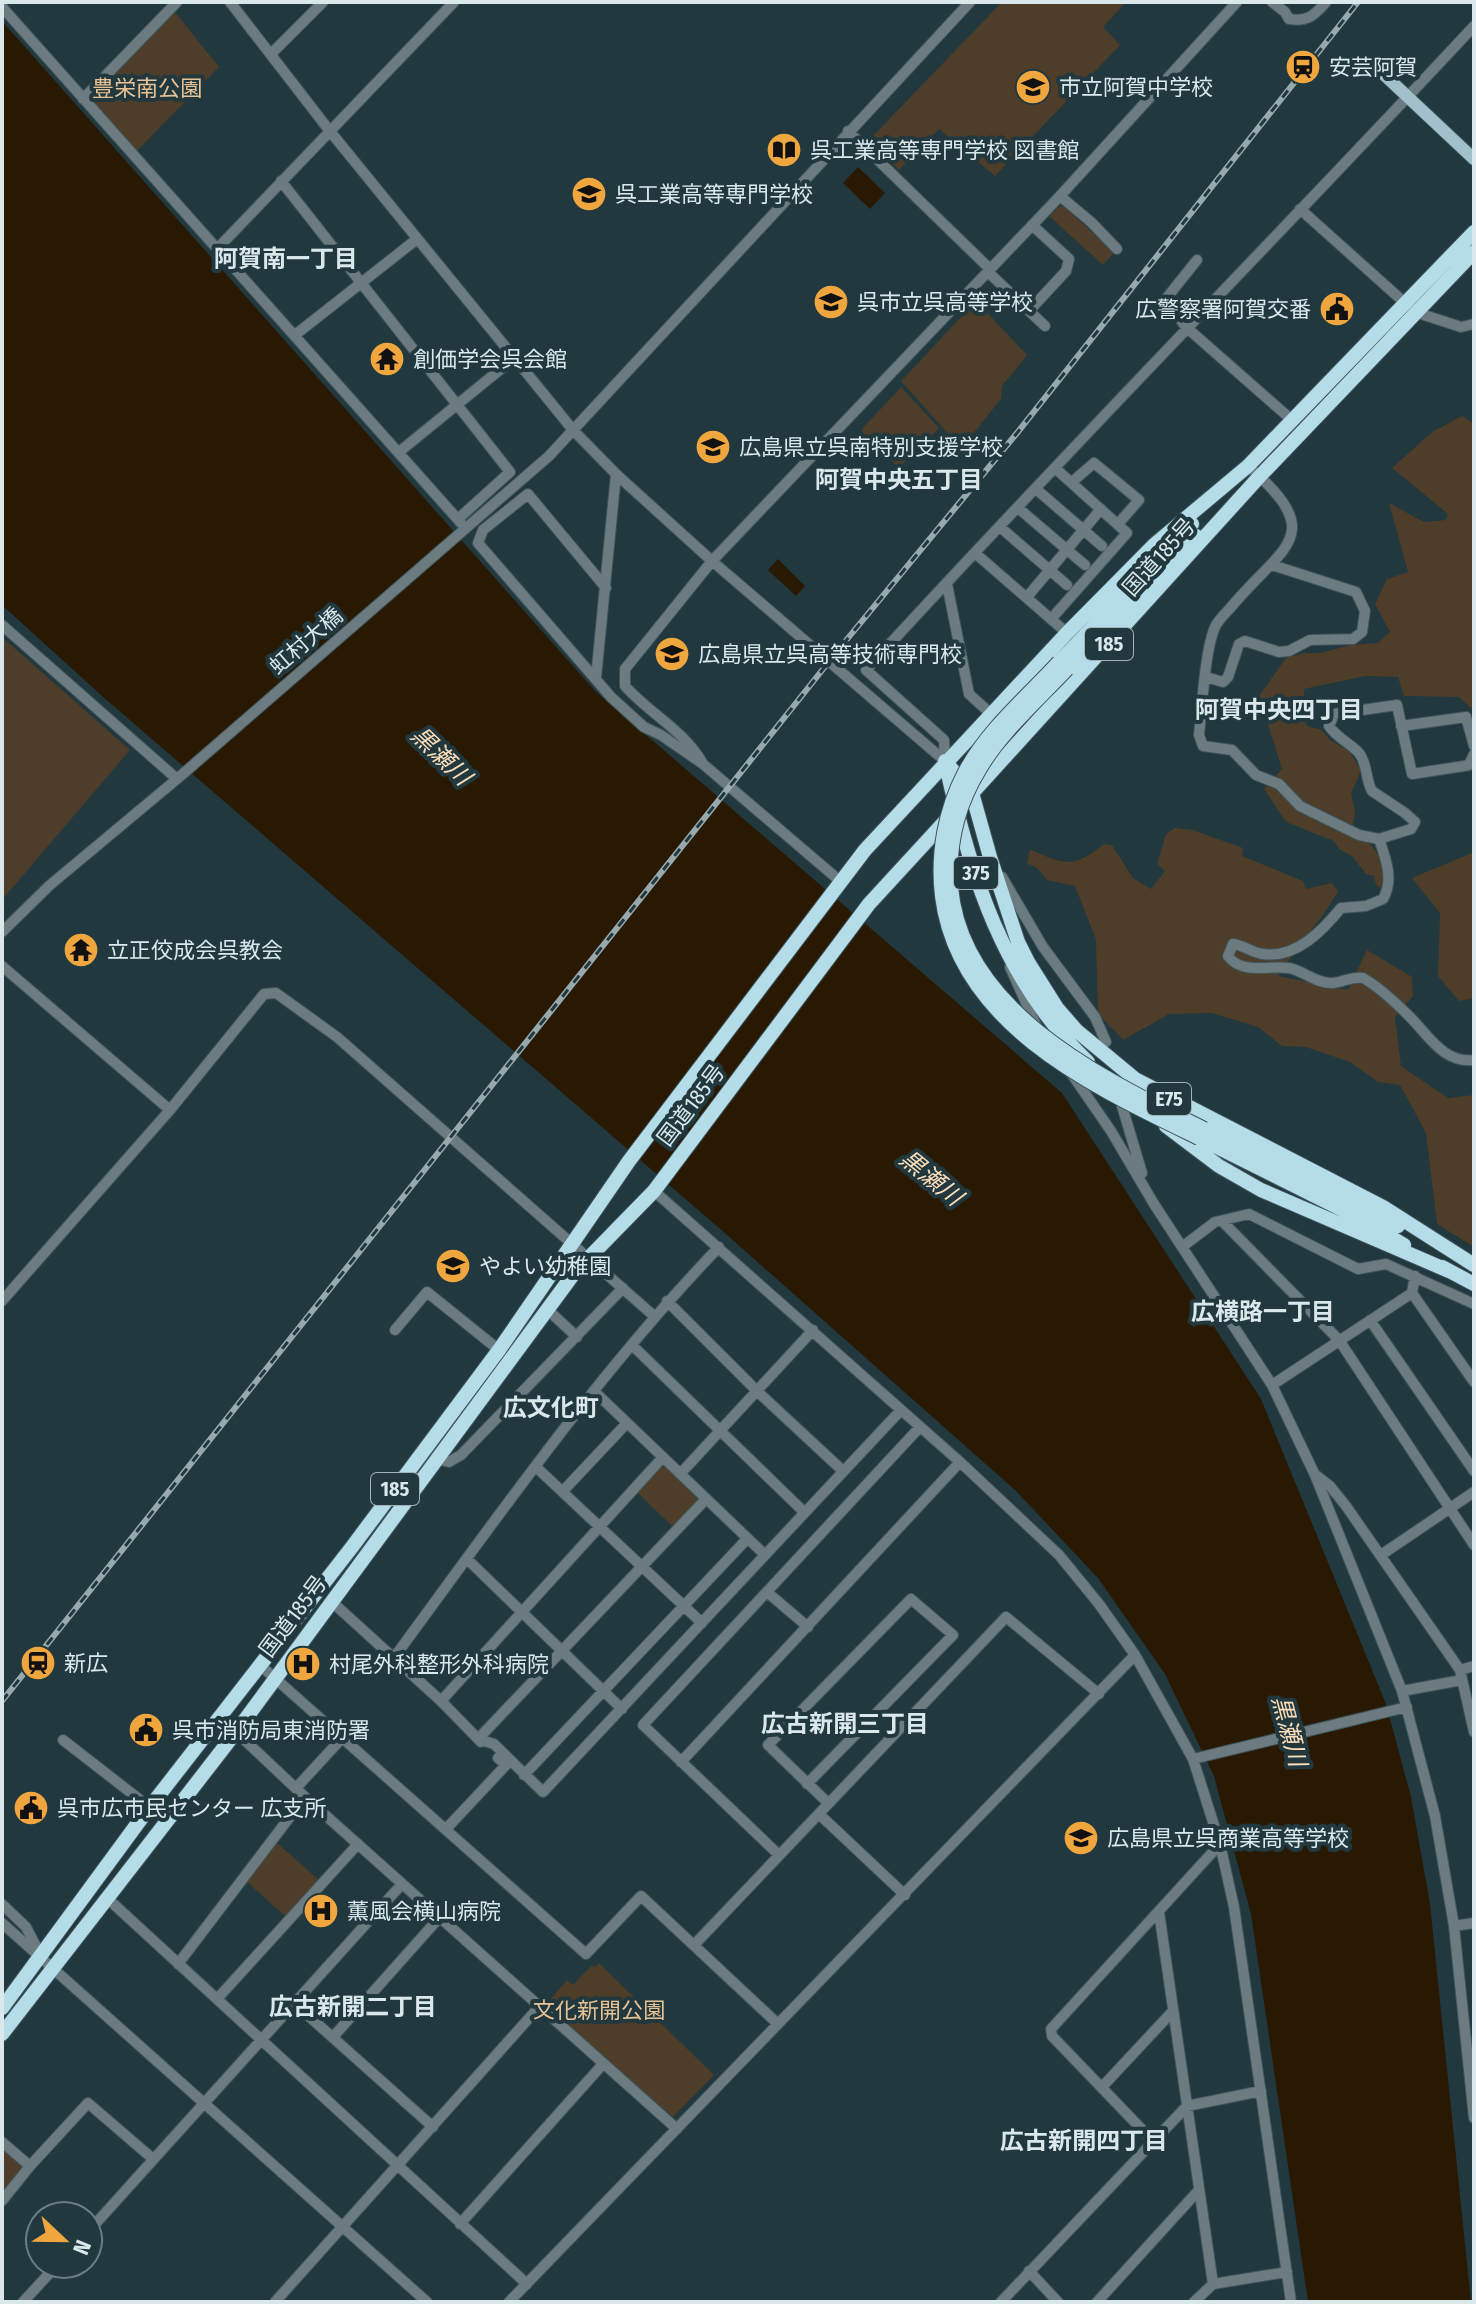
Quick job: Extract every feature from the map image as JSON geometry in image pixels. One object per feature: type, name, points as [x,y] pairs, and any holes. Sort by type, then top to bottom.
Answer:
[{"type":"highway","name":"国道185号","points":[[2,2034],[236,1732],[548,1310],[588,1258],[640,1208],[656,1188],[869,904],[1260,476],[1474,232]]},
{"type":"highway","name":"国道185号","points":[[2,2008],[149,1808],[352,1547],[499,1350],[629,1161],[837,886],[945,761],[1155,544],[1248,466],[1410,308],[1474,252]]},
{"type":"highway","points":[[1063,666],[1248,466]]},
{"type":"highway","points":[[1260,476],[998,727],[973,759],[957,789],[944,832],[940,876],[945,918],[952,941],[973,982],[1005,1019],[1090,1080],[1474,1265]]},
{"type":"highway","points":[[945,761],[972,793],[981,823]]},
{"type":"highway","name":"375","points":[[945,761],[956,810],[999,935]]},
{"type":"highway","name":"E75","points":[[981,823],[1004,899],[1028,962],[1057,1008],[1095,1048],[1135,1079],[1383,1207],[1474,1265]]},
{"type":"highway","name":"E75","points":[[999,935],[1030,995],[1075,1049],[1131,1099],[1201,1152],[1237,1178],[1261,1190],[1474,1284]]},
{"type":"highway","points":[[1201,1134],[1357,1217],[1449,1271]]},
{"type":"main road","points":[[1377,68],[1474,159]]},
{"type":"street","points":[[83,99],[177,2]]},
{"type":"street","points":[[230,2],[329,130],[573,430],[616,474],[712,561],[945,761]]},
{"type":"street","points":[[271,54],[323,2]]},
{"type":"street","points":[[217,249],[454,2]]},
{"type":"street","points":[[466,531],[549,456],[970,2]]},
{"type":"street","points":[[703,764],[692,744],[625,686],[625,669],[712,561],[1060,196],[1237,2]]},
{"type":"street","points":[[1272,2],[1289,19],[1301,21],[1309,19],[1326,2]]},
{"type":"street","points":[[2,7],[399,452],[611,697],[644,727],[703,764],[837,886]]},
{"type":"street","points":[[945,761],[944,740],[866,670],[1186,327],[1474,26]]},
{"type":"street","points":[[848,131],[1045,326]]},
{"type":"street","points":[[281,181],[510,472],[466,531]]},
{"type":"street","points":[[1060,196],[1117,249]]},
{"type":"street","points":[[1300,209],[1410,308],[1461,327],[1474,324]]},
{"type":"street","points":[[1029,311],[1066,271],[1069,259],[1032,225]]},
{"type":"street","points":[[295,335],[417,239]]},
{"type":"street","points":[[1197,260],[1165,300],[1186,327],[1293,421]]},
{"type":"street","points":[[399,452],[513,359]]},
{"type":"street","points":[[1072,482],[1094,463],[1139,500],[1118,524]]},
{"type":"street","points":[[1248,466],[1285,503],[1294,534],[1290,545],[1249,586],[1216,626],[1208,650],[1199,735],[1203,746],[1232,750],[1256,775],[1279,784],[1300,806],[1359,835],[1379,839],[1411,829],[1415,822],[1372,791],[1366,765],[1359,753],[1329,726],[1334,714],[1397,705],[1412,774],[1469,765],[1474,754]]},
{"type":"street","points":[[1052,618],[1127,533],[1055,468]]},
{"type":"street","points":[[596,678],[616,474]]},
{"type":"street","points":[[1036,489],[1102,546]]},
{"type":"street","points":[[466,531],[483,530],[528,494],[606,588]]},
{"type":"street","points":[[1018,508],[1085,565]]},
{"type":"street","points":[[1027,597],[1101,509]]},
{"type":"street","points":[[1000,527],[1067,585]]},
{"type":"street","name":"虹村大橋","points":[[2,932],[50,885],[466,531]]},
{"type":"street","points":[[975,553],[1067,633]]},
{"type":"street","points":[[1206,677],[1223,682],[1228,677],[1239,644],[1245,641],[1279,652],[1289,651],[1310,640],[1353,639],[1362,632],[1365,611],[1356,592],[1272,565]]},
{"type":"street","points":[[947,584],[969,694],[990,713]]},
{"type":"street","points":[[2,625],[177,779]]},
{"type":"street","points":[[1401,726],[1466,717],[1474,746]]},
{"type":"street","points":[[981,823],[998,868],[1024,918],[1095,1017],[1106,1042]]},
{"type":"street","points":[[1379,839],[1388,874],[1388,888],[1383,899],[1366,906],[1341,908],[1324,929],[1288,951],[1261,954],[1233,944],[1228,956],[1243,966],[1287,968],[1331,983],[1355,976],[1363,978],[1408,1015],[1438,1047],[1452,1057],[1474,1060]]},
{"type":"street","points":[[999,935],[1037,1028],[1105,1122],[1154,1204],[1272,1385],[1315,1475],[1402,1691],[1402,1708],[1435,1816],[1454,1926],[1474,2118]]},
{"type":"street","points":[[2,966],[170,1110]]},
{"type":"street","points":[[2,1301],[170,1110],[264,994],[276,993],[337,1037],[654,1316]]},
{"type":"street","points":[[1122,1106],[1136,1157],[1154,1204]]},
{"type":"street","points":[[656,1188],[1059,1555],[1135,1655],[1197,1758],[1234,1907],[1291,2302]]},
{"type":"street","points":[[1182,1247],[1205,1228],[1249,1214],[1358,1269],[1386,1264],[1474,1304]]},
{"type":"street","points":[[1222,1221],[1339,1340],[1474,1545]]},
{"type":"street","points":[[393,1659],[536,1467],[654,1316],[719,1247]]},
{"type":"street","points":[[1415,1276],[1412,1293],[1474,1382]]},
{"type":"street","points":[[437,1459],[449,1462],[461,1455],[623,1288]]},
{"type":"street","points":[[395,1330],[427,1292],[499,1350]]},
{"type":"street","points":[[1272,1385],[1412,1293]]},
{"type":"street","points":[[667,1301],[843,1471]]},
{"type":"street","points":[[548,1310],[577,1337]]},
{"type":"street","points":[[1370,1320],[1474,1471]]},
{"type":"street","points":[[681,1473],[813,1330]]},
{"type":"street","points":[[632,1345],[804,1512]]},
{"type":"street","points":[[595,1392],[765,1555]]},
{"type":"street","points":[[478,1739],[494,1744],[543,1792],[901,1410]]},
{"type":"street","points":[[563,1491],[627,1423]]},
{"type":"street","points":[[779,1855],[643,1725],[920,1427]]},
{"type":"street","points":[[441,1701],[663,1457]]},
{"type":"street","points":[[681,1762],[960,1462]]},
{"type":"street","points":[[536,1467],[702,1623]]},
{"type":"street","points":[[1315,1475],[1330,1486],[1381,1555],[1461,1675],[1474,1732]]},
{"type":"street","points":[[1381,1555],[1474,1492]]},
{"type":"street","points":[[478,1739],[706,1499]]},
{"type":"street","points":[[524,1775],[747,1539]]},
{"type":"street","points":[[467,1559],[622,1709]]},
{"type":"street","points":[[767,1592],[808,1627]]},
{"type":"street","points":[[807,1784],[953,1635],[911,1599],[768,1745],[807,1784],[828,1803]]},
{"type":"street","points":[[331,1601],[506,1765],[446,1829]]},
{"type":"street","points":[[694,1945],[1006,1617],[1099,1694]]},
{"type":"street","points":[[509,2302],[1135,1655]]},
{"type":"street","points":[[260,1665],[586,1954],[641,1896],[778,2024]]},
{"type":"street","points":[[1402,1691],[1461,1675],[1474,1666]]},
{"type":"street","points":[[1197,1758],[1402,1708]]},
{"type":"street","points":[[236,1732],[439,1918],[677,2129]]},
{"type":"street","points":[[296,1788],[343,1737]]},
{"type":"street","points":[[63,1740],[166,1820]]},
{"type":"street","points":[[178,1964],[305,1797]]},
{"type":"street","points":[[819,1814],[905,1895]]},
{"type":"street","points":[[217,1999],[358,1844]]},
{"type":"street","points":[[1153,2141],[1052,2036],[1051,2029],[1220,1844]]},
{"type":"street","points":[[104,2214],[402,1884]]},
{"type":"street","points":[[107,1898],[527,2284]]},
{"type":"street","points":[[2,1904],[26,1927],[41,1955]]},
{"type":"street","points":[[1159,1912],[1213,2284]]},
{"type":"street","points":[[333,2037],[439,1918]]},
{"type":"street","points":[[2,1923],[427,2302]]},
{"type":"street","points":[[1454,1926],[1474,1923]]},
{"type":"street","points":[[294,2003],[433,2127]]},
{"type":"street","points":[[275,2302],[539,2007]]},
{"type":"street","points":[[1102,2087],[1172,2012]]},
{"type":"street","points":[[460,2224],[603,2064]]},
{"type":"street","points":[[1001,2302],[1187,2106],[1261,2091]]},
{"type":"street","points":[[2,2201],[88,2103],[153,2159]]},
{"type":"street","points":[[2,2142],[30,2166]]},
{"type":"street","points":[[1097,2302],[1198,2191]]},
{"type":"street","points":[[1029,2271],[1058,2302]]},
{"type":"street","points":[[1194,2302],[1213,2284],[1287,2272]]},
{"type":"street","points":[[23,2302],[43,2280]]},
{"type":"green space","points":[[1002,2],[1126,2],[1103,27],[1120,45],[995,176],[939,129],[899,170],[868,141]]},
{"type":"green space","name":"豊栄南公園","points":[[174,11],[219,67],[135,153],[92,104],[93,91]]},
{"type":"green space","points":[[1064,206],[1114,253],[1103,265],[1049,216]]},
{"type":"green space","points":[[976,301],[1027,355],[1002,386],[1001,399],[968,440],[951,437],[901,381]]},
{"type":"green space","points":[[901,387],[939,428],[902,465],[897,466],[863,435],[862,429]]},
{"type":"green space","points":[[1462,416],[1474,423],[1474,718],[1472,709],[1459,697],[1404,696],[1398,677],[1365,676],[1304,689],[1303,717],[1307,726],[1322,730],[1330,740],[1349,751],[1361,770],[1351,794],[1355,811],[1353,826],[1372,846],[1381,862],[1384,870],[1382,889],[1376,885],[1374,876],[1366,874],[1352,856],[1339,849],[1334,841],[1286,822],[1264,789],[1282,769],[1259,696],[1286,658],[1350,645],[1378,643],[1390,632],[1375,604],[1387,579],[1408,572],[1389,503],[1424,522],[1446,520],[1448,514],[1392,468],[1432,432]]},
{"type":"green space","points":[[2,637],[130,750],[2,900]]},
{"type":"green space","points":[[1175,828],[1193,830],[1243,848],[1242,856],[1303,881],[1306,889],[1332,883],[1338,891],[1278,976],[1348,990],[1367,950],[1412,977],[1413,996],[1395,1017],[1401,1066],[1448,1098],[1474,1095],[1474,1247],[1437,1224],[1426,1133],[1400,1085],[1378,1082],[1350,1062],[1306,1047],[1282,1046],[1258,1027],[1212,1013],[1169,1014],[1123,1040],[1098,1014],[1096,940],[1075,886],[1047,880],[1037,868],[1027,863],[1030,849],[1069,862],[1085,857],[1104,844],[1112,845],[1133,878],[1151,889],[1165,871],[1157,864],[1166,834]]},
{"type":"green space","points":[[1474,852],[1474,998],[1459,1001],[1438,976],[1440,913],[1412,878]]},
{"type":"green space","points":[[665,1464],[699,1497],[699,1501],[674,1528],[636,1491],[660,1465]]},
{"type":"green space","points":[[276,1842],[319,1880],[286,1917],[246,1881]]},
{"type":"green space","name":"文化新開公園","points":[[599,1963],[714,2075],[673,2117],[544,2007],[567,1980],[573,1985],[592,1965],[595,1967]]},
{"type":"green space","points":[[2,2148],[24,2167],[2,2193]]},
{"type":"water","name":"黒瀬川","points":[[2,21],[595,691],[1062,1093],[1261,1399],[1386,1704],[1411,1797],[1430,1904],[1471,2302],[1308,2302],[1251,1914],[1214,1776],[1165,1674],[1098,1578],[1015,1490],[726,1234],[102,696],[2,605]]},
{"type":"water","points":[[858,167],[885,193],[870,209],[843,183]]},
{"type":"water","points":[[778,559],[805,586],[796,596],[768,570]]},
{"type":"railway","points":[[2,1701],[1358,2]]},
{"type":"place","name":"安芸阿賀","points":[[1303,67]]},
{"type":"place","name":"市立阿賀中学校","points":[[1033,87]]},
{"type":"place","name":"呉工業高等専門学校 図書館","points":[[784,150]]},
{"type":"place","name":"呉工業高等専門学校","points":[[589,194]]},
{"type":"place","name":"呉市立呉高等学校","points":[[831,302]]},
{"type":"place","name":"広警察署阿賀交番","points":[[1337,309]]},
{"type":"place","name":"創価学会呉会館","points":[[387,359]]},
{"type":"place","name":"広島県立呉南特別支援学校","points":[[713,447]]},
{"type":"place","name":"広島県立呉高等技術専門校","points":[[672,654]]},
{"type":"place","name":"立正佼成会呉教会","points":[[81,950]]},
{"type":"place","name":"やよい幼稚園","points":[[453,1266]]},
{"type":"place","name":"新広","points":[[38,1663]]},
{"type":"place","name":"村尾外科整形外科病院","points":[[303,1664]]},
{"type":"place","name":"呉市消防局東消防署","points":[[146,1730]]},
{"type":"place","name":"呉市広市民センター 広支所","points":[[31,1808]]},
{"type":"place","name":"広島県立呉商業高等学校","points":[[1081,1838]]},
{"type":"place","name":"薫風会横山病院","points":[[321,1911]]},
{"type":"district","name":"阿賀南一丁目","points":[[286,259]]},
{"type":"district","name":"阿賀中央五丁目","points":[[899,480]]},
{"type":"district","name":"阿賀中央四丁目","points":[[1279,710]]},
{"type":"district","name":"広横路一丁目","points":[[1263,1312]]},
{"type":"district","name":"広文化町","points":[[551,1408]]},
{"type":"district","name":"広古新開三丁目","points":[[845,1724]]},
{"type":"district","name":"広古新開二丁目","points":[[353,2007]]},
{"type":"district","name":"広古新開四丁目","points":[[1084,2141]]}]
